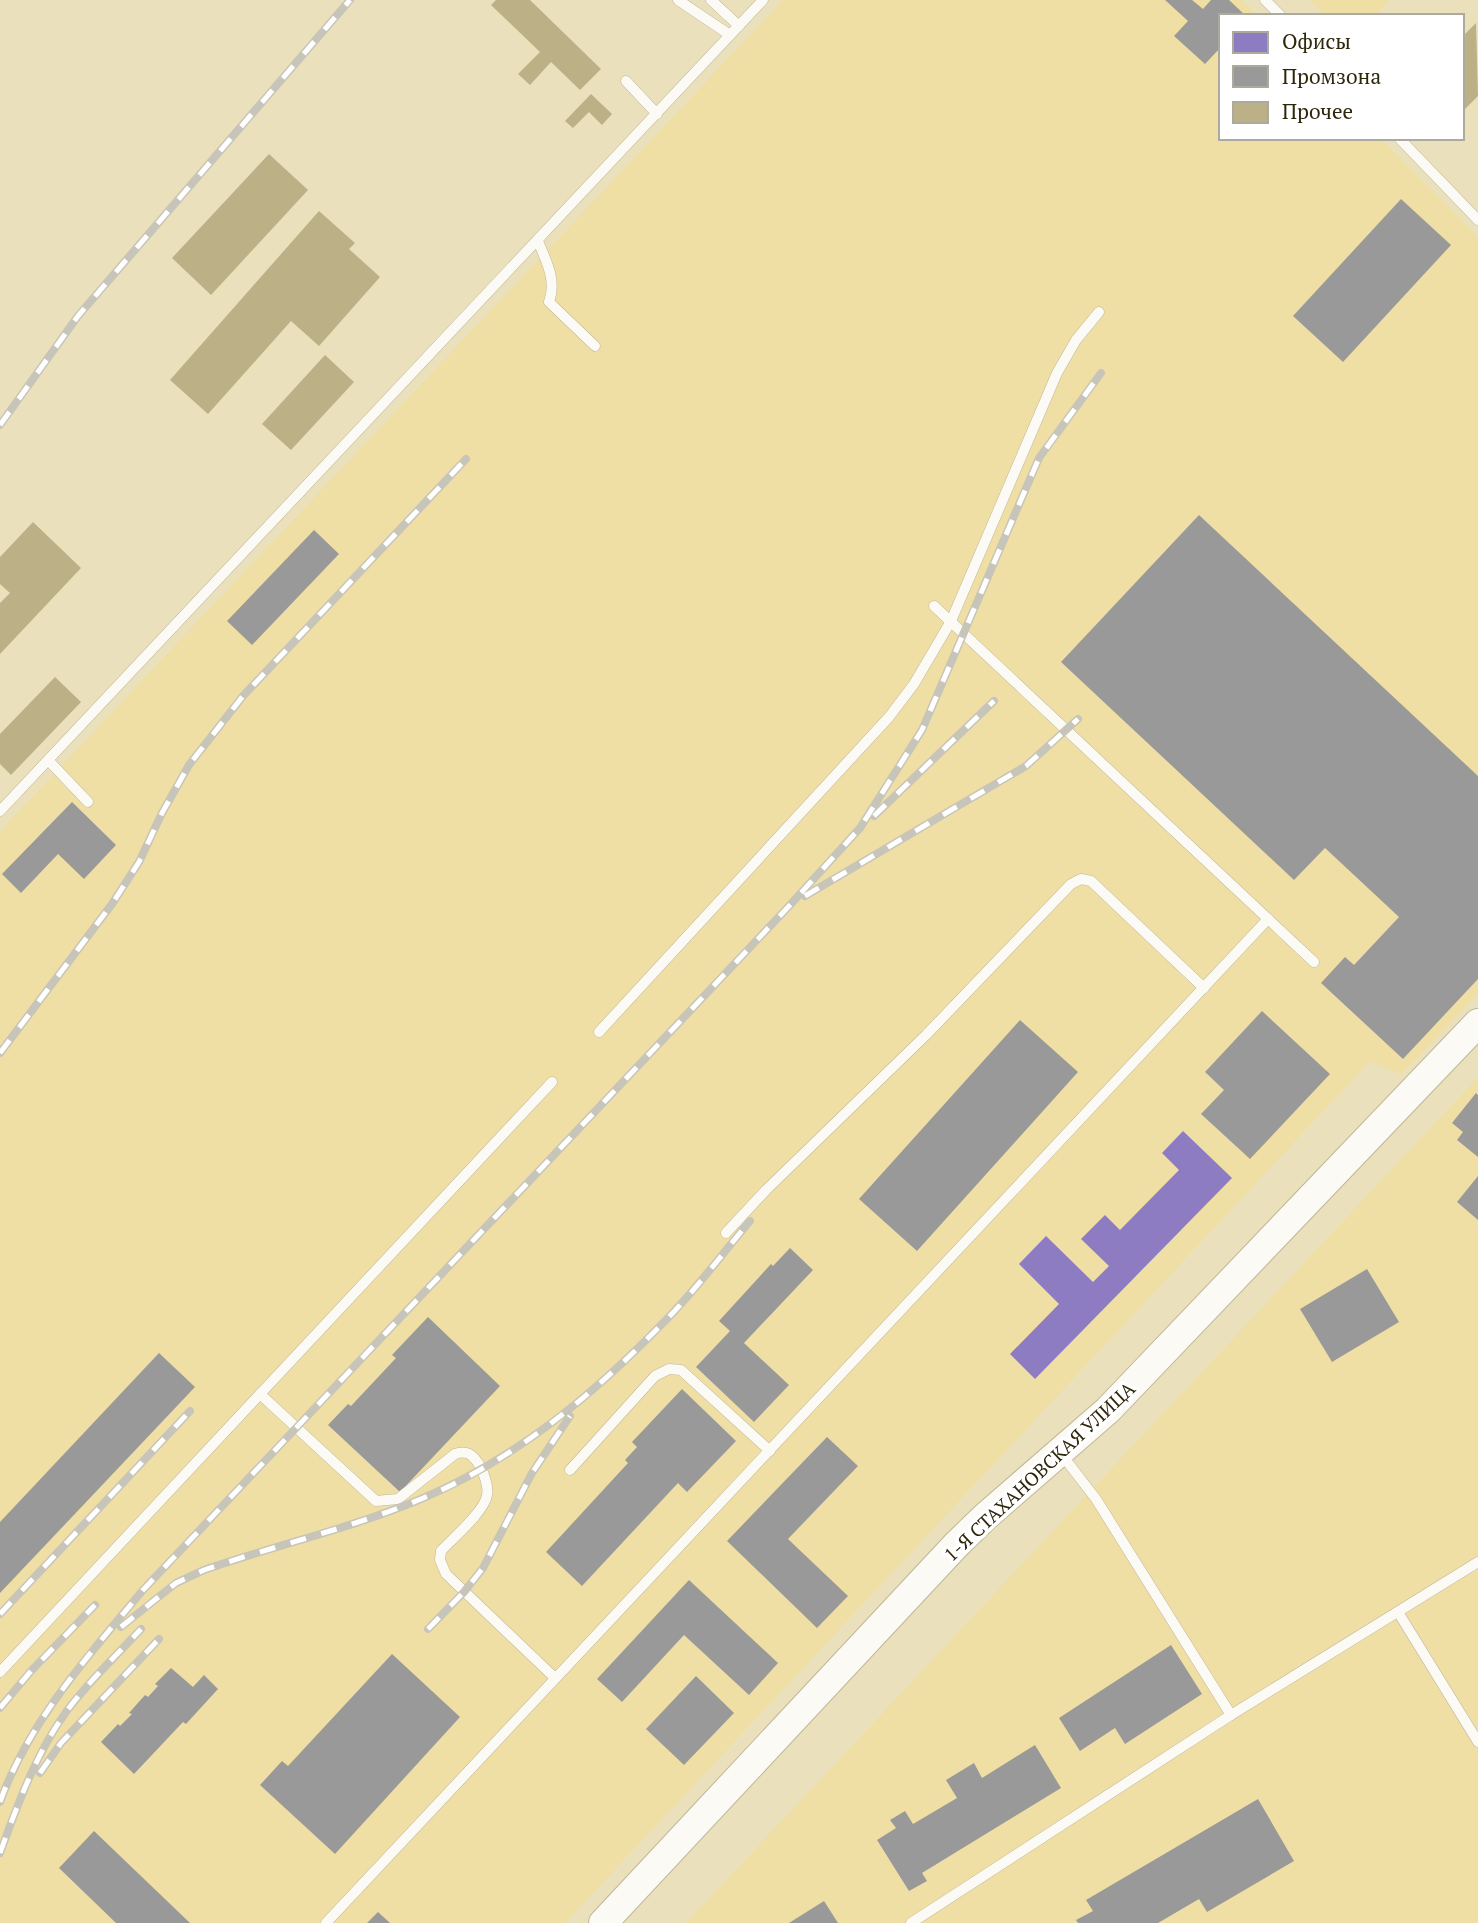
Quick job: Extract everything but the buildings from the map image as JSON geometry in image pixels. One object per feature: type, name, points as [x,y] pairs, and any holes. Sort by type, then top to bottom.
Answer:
[{"type":"main road","name":"1-Я СТАХАНОВСКАЯ УЛИЦА","points":[[603,1923],[957,1544],[1108,1410],[1478,1023]]},
{"type":"lane","points":[[678,0],[730,35]]},
{"type":"lane","points":[[711,0],[739,26]]},
{"type":"lane","points":[[0,811],[763,0]]},
{"type":"lane","points":[[1265,0],[1279,14]]},
{"type":"lane","points":[[626,81],[657,114]]},
{"type":"lane","points":[[1401,140],[1478,220]]},
{"type":"lane","points":[[538,241],[551,272],[553,292],[549,302],[595,346]]},
{"type":"lane","points":[[598,1032],[889,717],[921,674],[951,621],[1057,373],[1076,340],[1099,312]]},
{"type":"lane","points":[[934,606],[1314,962]]},
{"type":"lane","points":[[49,761],[88,802]]},
{"type":"lane","points":[[726,1233],[766,1190],[926,1035],[1072,884],[1081,879],[1091,881],[1204,988]]},
{"type":"lane","points":[[326,1923],[1268,919]]},
{"type":"lane","points":[[0,1672],[552,1082]]},
{"type":"lane","points":[[570,1470],[655,1376],[669,1369],[681,1370],[770,1451]]},
{"type":"lane","points":[[260,1394],[376,1501],[398,1499],[455,1454],[469,1452],[482,1469],[488,1494],[483,1506],[441,1551],[440,1560],[446,1574],[555,1678]]},
{"type":"lane","points":[[1060,1453],[1096,1499],[1231,1715]]},
{"type":"lane","points":[[911,1923],[1231,1715],[1478,1562]]},
{"type":"lane","points":[[1398,1612],[1478,1742]]},
{"type":"shaded area","points":[[783,0],[1242,0],[1256,14],[1219,14],[1219,140],[1382,140],[1478,237],[1478,993],[1401,1075],[1370,1061],[565,1923],[0,1923],[0,831]]},
{"type":"shaded area","points":[[1310,0],[1389,0],[1376,14],[1323,14]]},
{"type":"shaded area","points":[[1478,1077],[1478,1923],[686,1923]]},
{"type":"railway","points":[[0,425],[78,316],[350,0]]},
{"type":"railway","points":[[0,1802],[12,1772],[44,1716],[82,1664],[143,1590],[860,828],[922,730],[1039,458],[1101,373]]},
{"type":"railway","points":[[0,1053],[112,904],[139,862],[189,765],[243,696],[466,459]]},
{"type":"railway","points":[[874,816],[994,701]]},
{"type":"railway","points":[[805,896],[1026,766],[1078,719]]},
{"type":"railway","points":[[121,1627],[176,1583],[204,1570],[368,1519],[421,1499],[456,1483],[521,1445],[581,1400],[637,1349],[687,1298],[750,1221]]},
{"type":"railway","points":[[0,1614],[190,1411]]},
{"type":"railway","points":[[428,1629],[483,1568],[532,1473],[570,1416]]},
{"type":"railway","points":[[0,1708],[31,1671],[95,1605]]},
{"type":"railway","points":[[0,1853],[28,1780],[55,1728],[83,1690],[141,1629]]},
{"type":"railway","points":[[40,1773],[61,1743],[159,1639]]}]
